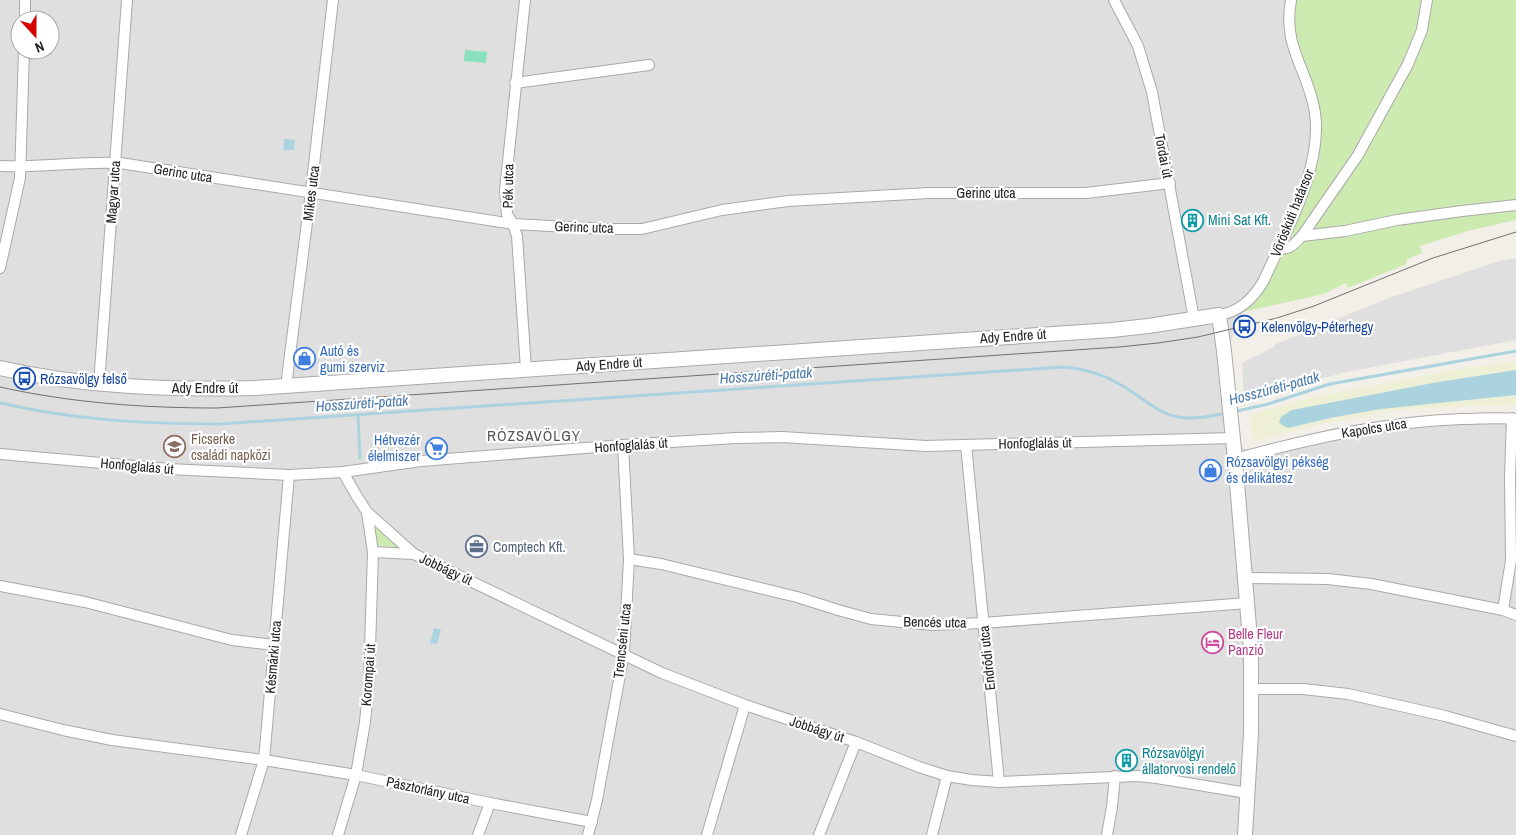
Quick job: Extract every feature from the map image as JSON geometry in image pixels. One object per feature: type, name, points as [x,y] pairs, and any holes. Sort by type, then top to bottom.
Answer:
[{"type":"street","name":"Magyar utca","points":[[99,384],[127,0]]},
{"type":"street","name":"Mikes utca","points":[[286,386],[333,0]]},
{"type":"street","name":"Pék utca","points":[[525,0],[515,84],[506,190],[507,214],[517,236],[526,369]]},
{"type":"street","name":"Tordai út","points":[[1114,0],[1138,46],[1152,92],[1194,319]]},
{"type":"street","name":"Vöröskúti határsor","points":[[1218,316],[1242,307],[1257,292],[1263,282],[1302,194],[1315,153],[1317,126],[1313,102],[1290,41],[1288,24],[1291,0]]},
{"type":"street","points":[[1278,248],[1286,249],[1302,236],[1358,155],[1408,64],[1422,30],[1427,0]]},
{"type":"street","points":[[0,268],[18,191],[21,167],[24,60]]},
{"type":"street","points":[[515,84],[649,65]]},
{"type":"street","name":"Gerinc utca","points":[[0,166],[21,167],[115,162],[513,224],[607,228],[642,228],[722,210],[788,201],[929,193],[1086,193],[1170,183]]},
{"type":"street","points":[[1302,236],[1344,231],[1397,220],[1516,205]]},
{"type":"street","points":[[1218,316],[1224,351],[1248,603],[1252,689],[1245,835]]},
{"type":"street","name":"Ady Endre út","points":[[0,368],[29,375],[99,384],[154,388],[218,389],[1112,330],[1218,316]]},
{"type":"street","points":[[1503,610],[1511,560],[1510,477],[1514,418]]},
{"type":"street","name":"Kapolcs utca","points":[[1235,458],[1314,438],[1378,426],[1436,420],[1514,418]]},
{"type":"street","name":"Honfoglalás út","points":[[0,454],[170,469],[289,475],[343,472],[421,461],[736,438],[782,438],[926,446],[1233,438]]},
{"type":"street","name":"Trencséni utca","points":[[588,835],[624,653],[629,559],[623,445]]},
{"type":"street","name":"Endrődi utca","points":[[966,445],[999,782]]},
{"type":"street","name":"Jobbágy út","points":[[343,472],[367,512],[414,554],[662,672],[745,706],[856,742],[947,776],[999,782],[1115,776],[1157,778],[1248,793]]},
{"type":"street","name":"Késmárki utca","points":[[241,835],[264,760],[289,475]]},
{"type":"street","name":"Korompai út","points":[[338,835],[356,774],[365,722],[369,681],[373,552],[367,512]]},
{"type":"street","name":"Jobbágy út","points":[[373,552],[414,554]]},
{"type":"street","name":"Bencés utca","points":[[629,559],[661,564],[797,596],[838,610],[871,618],[932,625],[983,623],[1248,603]]},
{"type":"street","points":[[1246,578],[1328,579],[1371,584],[1516,614]]},
{"type":"street","points":[[0,586],[85,602],[232,640],[274,645]]},
{"type":"street","points":[[1252,689],[1303,689],[1348,694],[1445,716],[1516,736]]},
{"type":"street","points":[[707,835],[745,706]]},
{"type":"street","name":"Pásztorlány utca","points":[[0,714],[112,740],[356,774],[490,803],[592,822]]},
{"type":"street","points":[[819,835],[856,742]]},
{"type":"street","points":[[932,835],[947,776]]},
{"type":"street","points":[[1107,835],[1115,776]]},
{"type":"street","points":[[478,835],[490,803]]},
{"type":"shaded area","points":[[0,0],[1291,0],[1309,92],[1315,153],[1263,282],[1242,307],[1243,312],[1230,342],[1239,443],[1248,451],[1334,428],[1412,417],[1477,413],[1516,415],[1516,835],[0,835]]},
{"type":"shaded area","points":[[1516,258],[1516,340],[1347,372],[1244,398],[1242,363],[1274,347],[1276,344],[1389,298],[1499,261]]},
{"type":"green space","points":[[1291,0],[1516,0],[1516,220],[1468,231],[1420,246],[1422,253],[1406,260],[1407,264],[1348,288],[1346,283],[1324,294],[1243,312],[1242,307],[1248,302],[1303,194],[1317,126],[1295,55]]},
{"type":"green space","points":[[465,50],[487,52],[486,63],[464,61]]},
{"type":"green space","points":[[1516,362],[1516,405],[1399,410],[1322,424],[1254,441],[1249,415],[1304,399],[1470,367]]},
{"type":"green space","points":[[377,525],[400,546],[399,549],[379,545],[376,541],[373,527]]},
{"type":"water","points":[[284,139],[295,140],[294,150],[283,150]]},
{"type":"water","points":[[1516,370],[1516,395],[1381,409],[1288,428],[1279,422],[1281,417],[1292,410],[1438,382]]},
{"type":"water","points":[[434,628],[441,630],[437,644],[430,643]]},
{"type":"waterway","name":"Hosszúréti-patak","points":[[1233,412],[1268,404],[1330,384],[1516,351]]},
{"type":"waterway","name":"Hosszúréti-patak","points":[[0,403],[28,409],[109,420],[219,424],[1063,367],[1085,370],[1115,381],[1155,408],[1170,415],[1190,418],[1227,413]]},
{"type":"waterway","points":[[358,415],[360,458]]},
{"type":"tram line","points":[[0,387],[108,404],[217,408],[1119,347],[1198,337],[1277,318],[1314,306],[1433,258],[1516,232]]},
{"type":"place","name":"Mini Sat Kft.","points":[[1192,220]]},
{"type":"place","name":"Kelenvölgy-Péterhegy","points":[[1245,327]]},
{"type":"place","name":"Autó és gumi szerviz","points":[[304,359]]},
{"type":"place","name":"Rózsavölgy felső","points":[[24,379]]},
{"type":"place","name":"Ficserke családi napközi","points":[[175,447]]},
{"type":"place","name":"Hétvezér élelmiszer","points":[[436,448]]},
{"type":"place","name":"Rózsavölgyi pékség és delikátesz","points":[[1210,470]]},
{"type":"place","name":"Comptech Kft.","points":[[477,547]]},
{"type":"place","name":"Belle Fleur Panzió","points":[[1212,642]]},
{"type":"place","name":"Rózsavölgyi állatorvosi rendelő","points":[[1126,761]]},
{"type":"district","name":"RÓZSAVÖLGY","points":[[534,435]]}]
